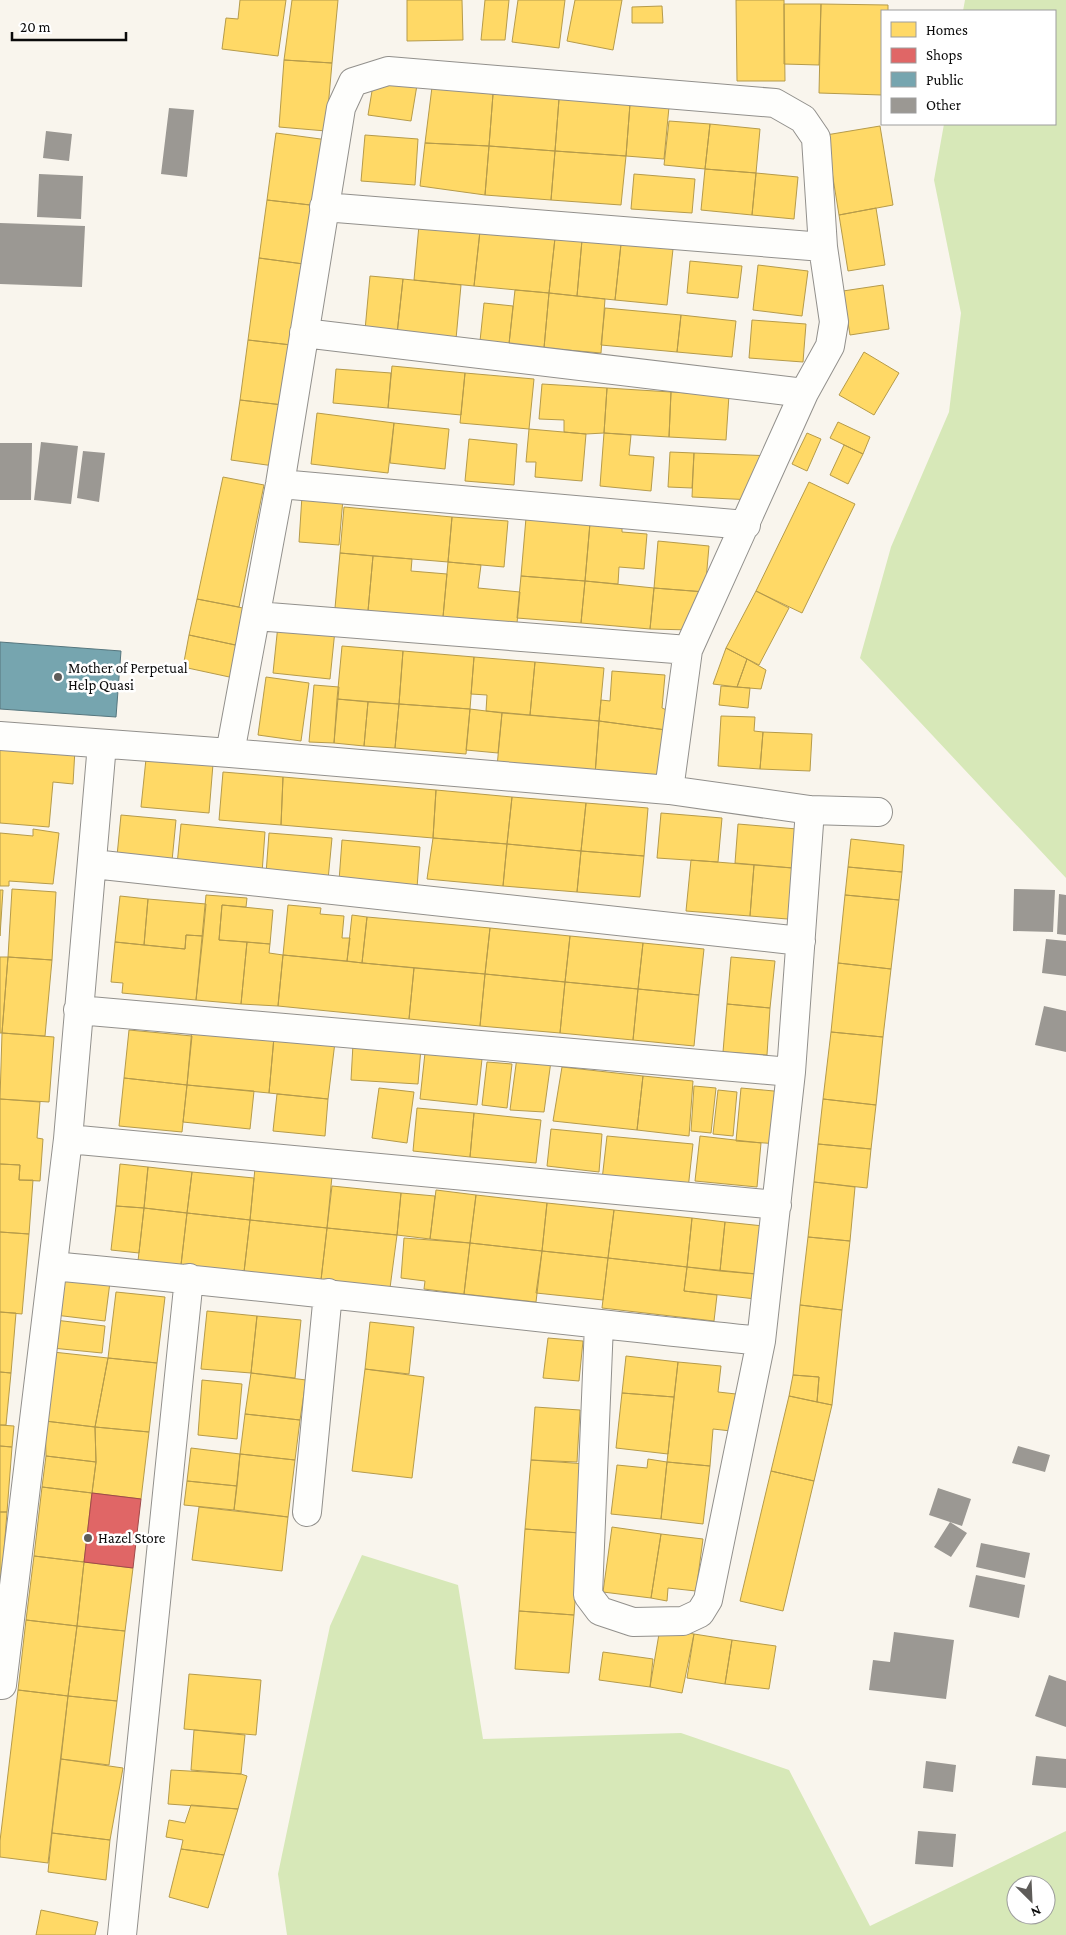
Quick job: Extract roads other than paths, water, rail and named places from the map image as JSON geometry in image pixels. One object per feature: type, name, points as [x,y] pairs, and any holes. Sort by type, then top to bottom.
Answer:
[{"type":"street","points":[[230,753],[280,484],[341,108],[353,82],[388,71],[398,71],[775,103],[803,119],[816,138],[823,247],[834,322],[830,346],[804,394],[688,650],[669,790]]},
{"type":"street","points":[[324,207],[823,247]]},
{"type":"street","points":[[304,332],[804,394]]},
{"type":"street","points":[[280,484],[746,525]]},
{"type":"street","points":[[256,616],[688,650]]},
{"type":"street","points":[[0,736],[230,753],[669,790],[810,810],[878,812]]},
{"type":"street","points":[[0,1684],[2,1684],[68,1140],[102,744]]},
{"type":"street","points":[[599,1324],[588,1595],[600,1611],[633,1622],[683,1621],[700,1613],[708,1600],[761,1341],[791,1072],[810,810]]},
{"type":"street","points":[[93,864],[800,941]]},
{"type":"street","points":[[78,1010],[791,1072]]},
{"type":"street","points":[[68,1140],[777,1205]]},
{"type":"street","points":[[53,1266],[189,1278],[761,1341]]},
{"type":"street","points":[[122,1935],[189,1278]]},
{"type":"street","points":[[307,1512],[328,1293]]},
{"type":"place","name":"Mother of Perpetual Help Quasi","points":[[58,677]]},
{"type":"place","name":"Hazel Store","points":[[88,1538]]}]
